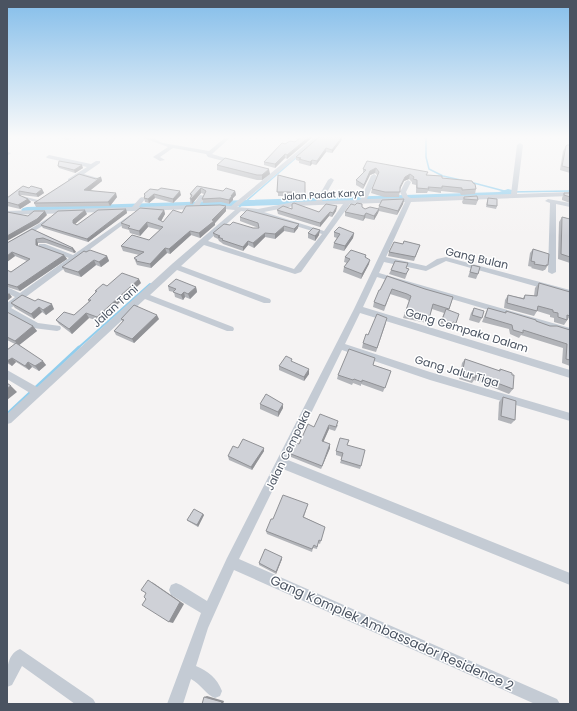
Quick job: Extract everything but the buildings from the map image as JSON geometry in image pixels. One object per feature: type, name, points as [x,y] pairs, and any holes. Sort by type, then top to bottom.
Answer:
[{"type":"street","points":[[62,185],[86,170]]},
{"type":"street","points":[[271,170],[277,172]]},
{"type":"street","points":[[514,194],[517,170]]},
{"type":"street","name":"Jalan Tani","points":[[7,420],[33,390],[228,221],[237,207],[277,172]]},
{"type":"street","points":[[80,174],[98,179]]},
{"type":"street","points":[[363,201],[374,176]]},
{"type":"street","points":[[319,201],[331,180]]},
{"type":"street","points":[[397,208],[405,199],[403,192],[408,182]]},
{"type":"street","name":"Jalan Padat Karya","points":[[7,213],[38,210],[58,211],[156,205],[174,210],[200,206],[237,207],[258,211],[285,203],[319,201],[348,202],[514,194],[529,196],[570,194]]},
{"type":"street","points":[[200,206],[202,196]]},
{"type":"street","points":[[529,196],[570,205]]},
{"type":"street","points":[[22,212],[42,199],[24,197]]},
{"type":"street","points":[[57,328],[36,326],[7,308],[75,258],[137,207],[142,199]]},
{"type":"street","name":"Jalan Cempaka","points":[[175,704],[202,627],[231,562],[282,463],[375,274],[405,199]]},
{"type":"street","points":[[365,210],[372,206],[374,201]]},
{"type":"street","points":[[203,242],[295,272],[326,234],[341,210],[348,202]]},
{"type":"street","points":[[552,272],[553,202]]},
{"type":"street","points":[[33,205],[38,210]]},
{"type":"street","points":[[89,217],[99,209]]},
{"type":"street","points":[[7,246],[42,225],[58,211]]},
{"type":"street","points":[[258,211],[265,215],[326,234]]},
{"type":"street","points":[[228,221],[238,224]]},
{"type":"street","points":[[42,246],[75,258]]},
{"type":"street","name":"Gang Bulan","points":[[382,259],[426,269],[430,268],[438,260],[446,259],[570,294]]},
{"type":"street","points":[[176,266],[267,302]]},
{"type":"street","points":[[375,274],[570,331]]},
{"type":"street","points":[[7,290],[21,297]]},
{"type":"street","points":[[143,295],[230,329]]},
{"type":"street","name":"Gang Cempaka Dalam","points":[[358,309],[570,374]]},
{"type":"street","name":"Gang Jalur Tiga","points":[[339,345],[430,376],[570,417]]},
{"type":"street","points":[[7,374],[33,390]]},
{"type":"street","points":[[282,463],[570,579]]},
{"type":"street","name":"Gang Komplek Ambassador Residence 2","points":[[231,562],[552,704]]},
{"type":"street","points":[[176,590],[210,611]]},
{"type":"street","points":[[7,680],[20,656],[88,704]]},
{"type":"street","points":[[187,669],[210,682],[215,690]]},
{"type":"waterway","points":[[237,209],[282,170]]},
{"type":"waterway","points":[[431,170],[443,176],[465,181]]},
{"type":"waterway","points":[[470,182],[508,192],[570,191]]},
{"type":"waterway","points":[[27,210],[500,195],[508,192]]},
{"type":"waterway","points":[[78,348],[150,284]]},
{"type":"waterway","points":[[7,414],[79,347]]}]
